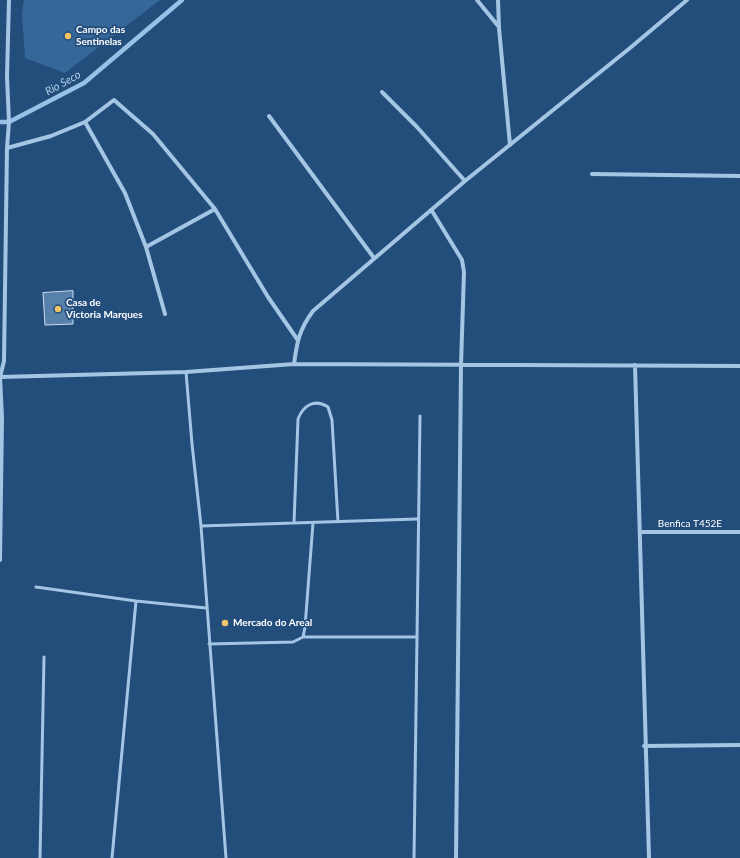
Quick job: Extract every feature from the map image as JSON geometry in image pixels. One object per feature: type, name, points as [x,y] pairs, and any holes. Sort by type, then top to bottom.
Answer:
[{"type":"street","points":[[0,560],[0,377],[4,361],[7,148],[9,122],[7,77],[9,0]]},
{"type":"street","points":[[477,0],[499,28]]},
{"type":"street","points":[[498,0],[499,28],[510,145]]},
{"type":"street","points":[[294,364],[297,339],[303,324],[313,311],[374,258],[432,211],[465,181],[687,0]]},
{"type":"street","points":[[382,92],[417,127],[465,181]]},
{"type":"street","points":[[7,148],[51,136],[85,122],[114,100],[153,134],[215,209],[268,297],[297,339]]},
{"type":"street","points":[[270,116],[374,258]]},
{"type":"street","points":[[85,122],[125,193],[146,247],[165,314]]},
{"type":"street","points":[[592,174],[740,176]]},
{"type":"street","points":[[146,247],[215,209]]},
{"type":"street","points":[[432,211],[462,260],[464,272],[461,365],[456,858]]},
{"type":"street","points":[[0,377],[186,372],[294,364],[740,366]]},
{"type":"street","points":[[635,365],[644,746],[649,858]]},
{"type":"street","name":"Benfica T452E","points":[[640,532],[740,532]]},
{"type":"street","points":[[644,746],[740,745]]},
{"type":"lane","points":[[186,372],[201,526],[226,858]]},
{"type":"lane","points":[[294,523],[298,419],[302,410],[306,407],[311,404],[321,403],[328,407],[332,420],[338,522]]},
{"type":"lane","points":[[414,858],[417,519],[420,416]]},
{"type":"lane","points":[[201,526],[417,519]]},
{"type":"lane","points":[[303,637],[305,628],[313,523]]},
{"type":"lane","points":[[36,587],[136,601],[206,608]]},
{"type":"lane","points":[[112,858],[136,601]]},
{"type":"lane","points":[[209,644],[293,642],[303,637],[416,637]]},
{"type":"lane","points":[[40,858],[44,657]]},
{"type":"shaded area","name":"Campo das Sentinelas","points":[[24,0],[160,0],[65,73],[25,58],[22,14]]},
{"type":"building","name":"Casa de Victoria Marques","points":[[73,291],[73,324],[45,325],[43,293]]},
{"type":"waterway","name":"Rio Seco","points":[[0,122],[9,122],[84,83],[182,0]]},
{"type":"place","name":"Campo das Sentinelas","points":[[68,36]]},
{"type":"place","name":"Casa de Victoria Marques","points":[[58,309]]},
{"type":"place","name":"Mercado do Areal","points":[[225,623]]}]
